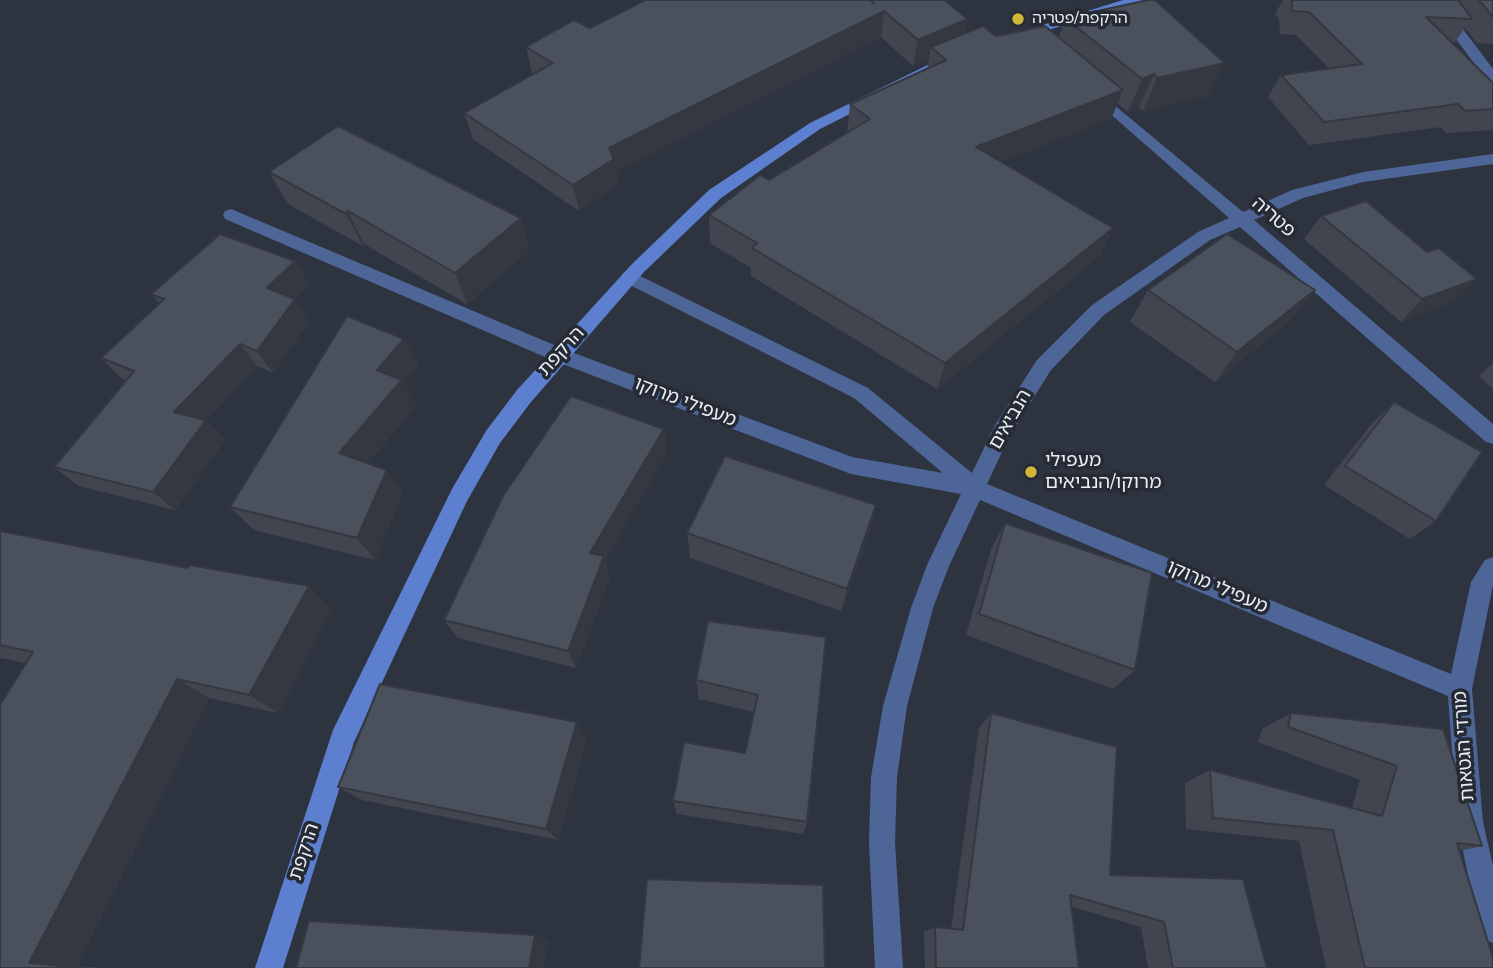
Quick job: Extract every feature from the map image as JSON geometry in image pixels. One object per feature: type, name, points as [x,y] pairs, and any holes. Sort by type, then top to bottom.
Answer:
[{"type":"street","points":[[1000,40],[1138,0]]},
{"type":"street","points":[[1434,0],[1493,79]]},
{"type":"street","points":[[1024,33],[1045,50]]},
{"type":"street","name":"הרקפת","points":[[268,968],[342,739],[459,495],[493,437],[559,355],[630,277],[715,194],[759,162],[855,104],[917,72],[977,47]]},
{"type":"street","name":"פטריה","points":[[1076,77],[1493,436]]},
{"type":"street","name":"הנביאים","points":[[889,968],[882,842],[884,777],[895,706],[922,608],[937,565],[1002,432],[1044,365],[1098,310],[1204,236],[1298,194],[1363,177],[1493,159]]},
{"type":"street","name":"מעפילי מרוקו","points":[[231,215],[559,355],[851,465],[975,488],[1460,689]]},
{"type":"street","name":"מעפילי מרוקו","points":[[630,277],[861,393],[975,488]]},
{"type":"street","name":"מורדי הגטאות","points":[[1493,568],[1482,582],[1460,689],[1470,822],[1493,929]]},
{"type":"building","points":[[645,0],[870,0],[874,3],[871,0],[944,0],[968,19],[918,40],[884,11],[609,148],[614,159],[573,185],[464,113],[553,63],[526,47],[574,20],[590,28]]},
{"type":"building","points":[[1155,0],[1225,63],[1157,78],[1154,74],[1142,79],[1065,18]]},
{"type":"building","points":[[1292,0],[1458,0],[1472,19],[1426,17],[1493,83],[1493,109],[1465,111],[1458,104],[1324,122],[1281,75],[1362,64],[1309,12],[1292,11]]},
{"type":"building","points":[[1479,0],[1493,0],[1493,17]]},
{"type":"building","points":[[983,26],[996,36],[1045,26],[1123,90],[976,147],[1113,228],[945,363],[752,248],[757,243],[709,215],[760,175],[769,180],[870,119],[850,104],[946,60],[931,47]]},
{"type":"building","points":[[338,126],[521,218],[455,273],[348,211],[346,214],[269,172]]},
{"type":"building","points":[[1366,201],[1427,252],[1439,248],[1477,279],[1422,299],[1321,216]]},
{"type":"building","points":[[220,234],[295,261],[267,288],[295,299],[257,351],[240,344],[174,412],[206,420],[153,492],[54,467],[134,371],[101,358],[164,299],[151,294]]},
{"type":"building","points":[[1227,234],[1315,290],[1237,352],[1148,290]]},
{"type":"building","points":[[347,316],[404,339],[377,370],[402,380],[339,453],[387,470],[357,538],[230,507]]},
{"type":"building","points":[[571,396],[664,429],[590,553],[604,556],[568,651],[444,620],[503,496]]},
{"type":"building","points":[[1394,402],[1482,452],[1436,521],[1345,466]]},
{"type":"building","points":[[725,456],[876,505],[847,589],[687,533]]},
{"type":"building","points":[[1005,523],[1152,573],[1135,670],[979,614]]},
{"type":"building","points":[[0,531],[188,568],[190,565],[309,586],[249,695],[177,679],[29,963],[84,968],[0,968],[0,705],[33,652],[0,645]]},
{"type":"building","points":[[708,621],[826,637],[807,822],[673,801],[684,742],[745,753],[758,695],[696,680]]},
{"type":"building","points":[[380,684],[577,722],[546,829],[338,787]]},
{"type":"building","points":[[991,713],[1117,747],[1110,875],[1243,879],[1267,968],[1173,968],[1164,922],[1070,895],[1079,968],[936,968],[935,927],[963,930]]},
{"type":"building","points":[[1291,713],[1443,729],[1482,846],[1457,843],[1493,958],[1493,968],[1365,968],[1333,830],[1213,818],[1210,770],[1382,816],[1397,766],[1288,727]]},
{"type":"building","points":[[647,879],[823,885],[825,968],[639,968]]},
{"type":"building","points":[[309,921],[535,935],[529,968],[296,968]]},
{"type":"place","name":"הרקפת/פטריה","points":[[1018,19]]},
{"type":"place","name":"מעפילי מרוקו/הנביאים","points":[[1031,472]]}]
